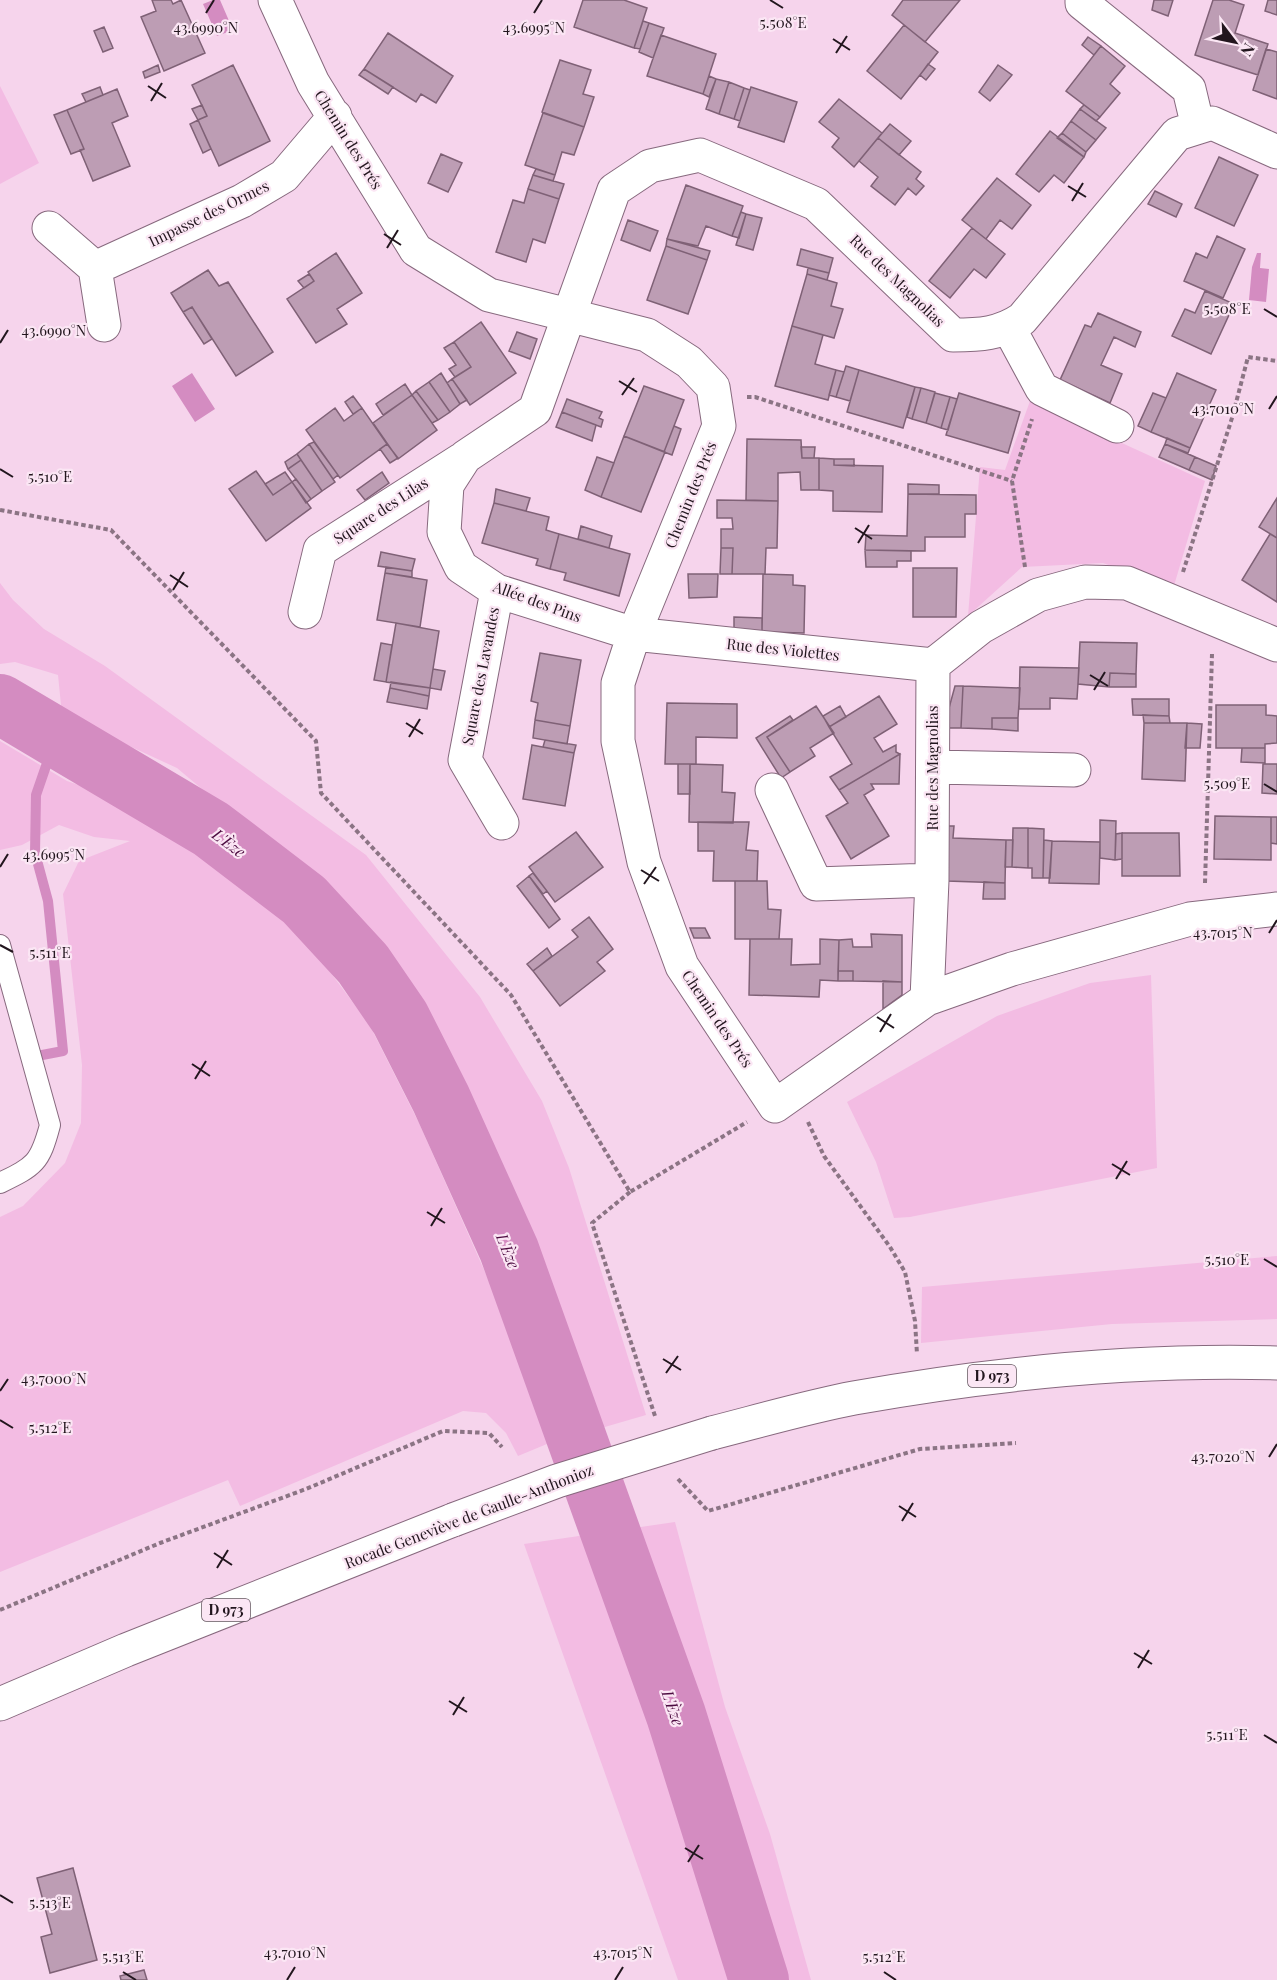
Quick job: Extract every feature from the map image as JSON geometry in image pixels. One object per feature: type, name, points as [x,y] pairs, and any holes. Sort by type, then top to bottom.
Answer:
[{"type":"street","name":"Chemin des Prés","points":[[275,0],[313,83],[416,250],[489,295],[647,335],[689,362],[712,387],[720,426],[634,634],[618,683],[618,741],[644,862],[682,966],[775,1106]]},
{"type":"street","points":[[1082,0],[1082,3],[1189,89],[1198,127],[1212,123],[1277,152]]},
{"type":"street","name":"Impasse des Ormes","points":[[95,268],[242,201],[284,176],[335,116]]},
{"type":"street","name":"Rue des Magnolias","points":[[571,314],[614,190],[650,166],[700,156],[816,204],[953,335],[986,335],[1009,328],[1022,319],[1177,134],[1198,127]]},
{"type":"street","points":[[49,228],[95,268],[104,325]]},
{"type":"street","name":"Allée des Pins","points":[[571,314],[535,410],[465,457],[447,485],[444,532],[461,567],[497,591],[634,634]]},
{"type":"street","points":[[1009,328],[1042,389],[1117,426]]},
{"type":"street","name":"Square des Lilas","points":[[305,612],[320,550],[465,457]]},
{"type":"street","points":[[933,665],[981,627],[1030,600],[1085,582],[1127,583],[1173,604],[1277,645]]},
{"type":"street","name":"Square des Lavandes","points":[[497,591],[465,760],[502,823]]},
{"type":"street","name":"Rue des Violettes","points":[[634,634],[933,665]]},
{"type":"street","name":"Rue des Magnolias","points":[[927,999],[932,880],[933,665]]},
{"type":"street","points":[[933,767],[1074,770]]},
{"type":"street","points":[[772,790],[816,884],[932,880]]},
{"type":"street","points":[[775,1106],[927,999],[1012,969],[1204,917],[1277,909]]},
{"type":"street","name":"Rocade Geneviève de Gaulle-Anthonioz","points":[[0,1704],[126,1650],[453,1520],[557,1481],[712,1433],[852,1399],[986,1377],[1109,1366],[1277,1363]]},
{"type":"lane","points":[[0,945],[50,1125],[43,1152],[29,1169],[0,1183]]},
{"type":"path","points":[[1173,604],[1232,418],[1248,357],[1277,361]]},
{"type":"path","points":[[1030,600],[1012,481],[1042,389]]},
{"type":"path","points":[[714,398],[755,397],[1012,481]]},
{"type":"path","points":[[0,510],[111,530],[316,741],[321,793],[511,994],[630,1192],[775,1106]]},
{"type":"path","points":[[1204,917],[1213,620]]},
{"type":"path","points":[[802,1087],[809,1129],[849,1193],[874,1225],[904,1272],[915,1321],[921,1388]]},
{"type":"path","points":[[0,1610],[160,1544],[306,1489],[444,1431],[489,1433],[502,1447]]},
{"type":"shaded area","points":[[220,0],[233,30],[217,36],[203,4]]},
{"type":"shaded area","points":[[0,86],[39,163],[0,184]]},
{"type":"shaded area","points":[[1257,253],[1261,253],[1260,268],[1269,269],[1266,302],[1249,300],[1252,267]]},
{"type":"shaded area","points":[[192,373],[215,409],[195,422],[172,386]]},
{"type":"shaded area","points":[[1030,401],[1205,481],[1173,589],[1103,563],[1022,567],[968,616],[980,467],[1005,470]]},
{"type":"shaded area","points":[[0,583],[13,600],[44,629],[105,666],[366,855],[480,997],[542,1101],[569,1168],[646,1415],[591,1431],[457,1089],[398,978],[303,874],[177,768],[62,715],[58,675],[15,662],[0,664]]},
{"type":"shaded area","points":[[0,741],[67,781],[170,816],[198,831],[241,863],[298,929],[369,1024],[419,1123],[559,1439],[518,1456],[506,1433],[486,1413],[463,1411],[240,1506],[228,1480],[0,1572],[0,1217],[23,1206],[65,1163],[81,1123],[82,1065],[63,894],[79,861],[130,841],[94,837],[59,825],[22,845],[0,850]]},
{"type":"shaded area","points":[[1151,975],[1157,1168],[910,1217],[894,1218],[876,1162],[847,1102],[997,1016],[1090,983]]},
{"type":"shaded area","points":[[1277,1256],[1277,1319],[1112,1324],[921,1343],[922,1287]]},
{"type":"shaded area","points":[[675,1522],[725,1707],[770,1834],[811,1980],[678,1980],[524,1544]]},
{"type":"building","points":[[152,0],[171,0],[173,4],[181,0],[205,53],[164,71],[141,17],[156,11]]},
{"type":"building","points":[[583,0],[624,0],[647,8],[634,48],[574,27]]},
{"type":"building","points":[[903,0],[960,0],[925,42],[892,15]]},
{"type":"building","points":[[1154,0],[1173,0],[1168,16],[1152,10]]},
{"type":"building","points":[[1213,0],[1229,0],[1244,5],[1235,33],[1268,44],[1258,75],[1195,55]]},
{"type":"building","points":[[1268,0],[1277,0],[1277,15],[1265,11]]},
{"type":"building","points":[[643,21],[649,23],[640,49],[634,48]]},
{"type":"building","points":[[649,23],[664,28],[653,58],[639,52]]},
{"type":"building","points":[[904,25],[938,52],[901,99],[867,71]]},
{"type":"building","points":[[104,27],[113,48],[103,52],[94,31]]},
{"type":"building","points":[[388,33],[453,76],[436,103],[421,94],[416,102],[364,69]]},
{"type":"building","points":[[661,35],[716,54],[703,94],[647,76]]},
{"type":"building","points":[[1088,37],[1101,46],[1094,55],[1082,45]]},
{"type":"building","points":[[1101,46],[1125,66],[1110,84],[1120,93],[1100,117],[1066,91]]},
{"type":"building","points":[[1266,49],[1277,52],[1277,99],[1253,90]]},
{"type":"building","points":[[560,60],[591,70],[583,94],[594,97],[584,127],[542,112]]},
{"type":"building","points":[[928,64],[935,69],[926,80],[920,75]]},
{"type":"building","points":[[158,65],[160,72],[145,78],[143,72]]},
{"type":"building","points":[[233,65],[270,141],[219,166],[198,120],[207,116],[192,85]]},
{"type":"building","points":[[998,65],[1012,75],[990,101],[979,92]]},
{"type":"building","points":[[364,69],[393,87],[388,94],[359,75]]},
{"type":"building","points":[[709,76],[716,79],[709,97],[703,94]]},
{"type":"building","points":[[716,79],[729,82],[719,114],[706,109]]},
{"type":"building","points":[[729,82],[744,88],[734,119],[719,114]]},
{"type":"building","points":[[100,87],[103,95],[86,102],[82,94]]},
{"type":"building","points":[[751,87],[797,102],[784,142],[738,127]]},
{"type":"building","points":[[744,88],[750,90],[740,121],[734,119]]},
{"type":"building","points":[[117,89],[128,116],[112,123],[130,166],[93,181],[80,150],[84,149],[67,110]]},
{"type":"building","points":[[839,99],[882,133],[854,167],[832,147],[839,138],[819,122]]},
{"type":"building","points":[[202,105],[207,116],[198,120],[192,109]]},
{"type":"building","points":[[1084,105],[1100,117],[1096,121],[1080,109]]},
{"type":"building","points":[[1080,109],[1106,128],[1096,140],[1071,121]]},
{"type":"building","points":[[67,110],[84,149],[71,154],[54,115]]},
{"type":"building","points":[[543,113],[584,127],[574,155],[562,152],[555,175],[525,165]]},
{"type":"building","points":[[198,120],[211,149],[203,153],[190,124]]},
{"type":"building","points":[[1071,121],[1096,140],[1086,152],[1062,133]]},
{"type":"building","points":[[890,124],[911,141],[899,155],[878,138]]},
{"type":"building","points":[[1050,131],[1084,157],[1064,183],[1054,175],[1039,192],[1016,174]]},
{"type":"building","points":[[1062,133],[1086,152],[1084,157],[1057,138]]},
{"type":"building","points":[[878,138],[921,172],[916,179],[924,186],[916,195],[908,188],[895,205],[871,186],[878,177],[859,161]]},
{"type":"building","points":[[441,154],[462,163],[448,192],[428,183]]},
{"type":"building","points":[[1219,157],[1258,175],[1234,226],[1195,208]]},
{"type":"building","points":[[536,169],[555,175],[553,181],[533,175]]},
{"type":"building","points":[[533,175],[564,184],[559,199],[528,189]]},
{"type":"building","points":[[997,178],[1031,205],[1012,229],[1000,220],[986,239],[962,220]]},
{"type":"building","points":[[686,185],[743,206],[732,236],[706,226],[698,246],[667,239]]},
{"type":"building","points":[[528,189],[559,199],[545,243],[533,239],[526,262],[496,252],[513,200],[524,203]]},
{"type":"building","points":[[1155,191],[1182,204],[1176,217],[1148,204]]},
{"type":"building","points":[[741,212],[746,214],[739,238],[732,236]]},
{"type":"building","points":[[746,214],[762,218],[753,250],[736,245]]},
{"type":"building","points":[[628,220],[658,231],[650,251],[621,240]]},
{"type":"building","points":[[972,228],[1005,254],[986,278],[974,269],[950,298],[929,281]]},
{"type":"building","points":[[1217,236],[1245,249],[1223,298],[1184,281],[1196,253],[1207,258]]},
{"type":"building","points":[[667,239],[710,251],[707,260],[666,246]]},
{"type":"building","points":[[666,246],[707,260],[688,314],[647,300]]},
{"type":"building","points":[[801,249],[833,258],[829,273],[797,265]]},
{"type":"building","points":[[336,253],[362,293],[337,309],[347,324],[316,343],[287,299],[314,281],[308,272]]},
{"type":"building","points":[[808,268],[829,273],[827,280],[807,274]]},
{"type":"building","points":[[208,270],[219,286],[228,282],[273,352],[236,376],[192,307],[183,312],[171,293]]},
{"type":"building","points":[[309,274],[314,281],[304,288],[298,281]]},
{"type":"building","points":[[807,274],[837,283],[831,306],[843,309],[834,338],[792,326]]},
{"type":"building","points":[[1205,291],[1234,304],[1211,354],[1172,336],[1185,309],[1195,313]]},
{"type":"building","points":[[192,307],[212,339],[204,344],[183,312]]},
{"type":"building","points":[[1098,313],[1141,332],[1135,347],[1114,337],[1101,365],[1122,374],[1110,403],[1060,380],[1085,325],[1091,327]]},
{"type":"building","points":[[481,322],[516,373],[470,405],[452,379],[471,367],[454,342]]},
{"type":"building","points":[[792,326],[823,335],[815,364],[836,370],[828,400],[775,386]]},
{"type":"building","points":[[517,332],[537,339],[530,359],[509,351]]},
{"type":"building","points":[[454,342],[471,367],[455,377],[449,369],[456,365],[444,348]]},
{"type":"building","points":[[846,366],[859,370],[850,401],[836,397]]},
{"type":"building","points":[[836,370],[844,372],[836,397],[829,395]]},
{"type":"building","points":[[859,370],[915,387],[903,428],[847,412]]},
{"type":"building","points":[[441,373],[460,404],[450,412],[429,382]]},
{"type":"building","points":[[1177,373],[1216,390],[1190,448],[1151,432]]},
{"type":"building","points":[[452,379],[467,400],[460,404],[447,383]]},
{"type":"building","points":[[429,382],[450,412],[438,420],[416,391]]},
{"type":"building","points":[[405,384],[412,395],[383,415],[376,404]]},
{"type":"building","points":[[644,386],[684,400],[664,452],[624,436]]},
{"type":"building","points":[[915,387],[921,388],[912,419],[907,417]]},
{"type":"building","points":[[921,388],[935,392],[926,423],[912,419]]},
{"type":"building","points":[[416,391],[438,420],[432,423],[412,395]]},
{"type":"building","points":[[935,393],[950,397],[941,428],[926,423]]},
{"type":"building","points":[[959,393],[1020,412],[1008,453],[946,435]]},
{"type":"building","points":[[1153,393],[1166,398],[1151,432],[1138,426]]},
{"type":"building","points":[[412,395],[437,430],[398,459],[373,423]]},
{"type":"building","points":[[353,396],[362,408],[353,414],[345,402]]},
{"type":"building","points":[[950,397],[957,399],[948,430],[941,428]]},
{"type":"building","points":[[567,399],[602,412],[599,418],[603,420],[601,427],[562,412]]},
{"type":"building","points":[[335,408],[344,421],[362,408],[387,444],[340,478],[306,430]]},
{"type":"building","points":[[562,412],[596,425],[592,441],[556,427]]},
{"type":"building","points":[[674,426],[681,429],[672,455],[664,452]]},
{"type":"building","points":[[624,436],[665,452],[641,512],[601,497]]},
{"type":"building","points":[[1167,438],[1190,448],[1188,453],[1165,444]]},
{"type":"building","points":[[747,439],[801,440],[802,458],[819,458],[819,490],[801,490],[800,472],[778,473],[778,501],[746,500]]},
{"type":"building","points":[[314,442],[338,475],[333,479],[309,444]]},
{"type":"building","points":[[309,444],[335,482],[322,491],[297,454]]},
{"type":"building","points":[[387,444],[398,458],[390,463],[380,449]]},
{"type":"building","points":[[1165,444],[1195,457],[1189,470],[1159,457]]},
{"type":"building","points":[[801,447],[815,447],[814,458],[802,458]]},
{"type":"building","points":[[297,454],[301,460],[288,469],[285,462]]},
{"type":"building","points":[[597,457],[614,463],[601,497],[585,490]]},
{"type":"building","points":[[1195,457],[1216,466],[1212,480],[1189,470]]},
{"type":"building","points":[[819,458],[834,459],[834,465],[883,466],[882,512],[833,511],[833,491],[819,490]]},
{"type":"building","points":[[834,459],[854,459],[854,466],[834,465]]},
{"type":"building","points":[[301,460],[322,491],[311,499],[288,469]]},
{"type":"building","points":[[256,471],[273,495],[292,482],[311,508],[266,541],[229,489]]},
{"type":"building","points":[[285,472],[292,482],[273,495],[265,484]]},
{"type":"building","points":[[382,472],[389,483],[365,500],[357,490]]},
{"type":"building","points":[[296,479],[311,499],[306,503],[292,482]]},
{"type":"building","points":[[908,484],[939,485],[939,494],[908,494]]},
{"type":"building","points":[[496,489],[530,498],[526,511],[494,503]]},
{"type":"building","points":[[908,494],[976,495],[976,514],[965,514],[965,537],[925,537],[925,551],[865,550],[866,535],[907,536]]},
{"type":"building","points":[[1277,498],[1277,538],[1259,527]]},
{"type":"building","points":[[717,500],[778,501],[777,548],[766,548],[765,574],[732,574],[733,548],[721,548],[721,529],[733,529],[732,518],[717,518]]},
{"type":"building","points":[[494,503],[549,517],[546,530],[559,534],[550,569],[536,565],[538,559],[482,543]]},
{"type":"building","points":[[581,526],[612,536],[609,548],[578,539]]},
{"type":"building","points":[[559,534],[630,554],[619,596],[564,580],[566,573],[550,569]]},
{"type":"building","points":[[1270,534],[1277,538],[1277,602],[1242,580]]},
{"type":"building","points":[[721,548],[733,548],[732,574],[720,574]]},
{"type":"building","points":[[865,550],[911,551],[911,561],[897,561],[897,567],[866,567]]},
{"type":"building","points":[[381,552],[415,559],[412,571],[378,566]]},
{"type":"building","points":[[386,567],[412,571],[412,577],[385,573]]},
{"type":"building","points":[[913,568],[957,568],[956,617],[913,617]]},
{"type":"building","points":[[385,573],[427,580],[420,627],[377,620]]},
{"type":"building","points":[[688,574],[718,574],[717,597],[689,598]]},
{"type":"building","points":[[763,574],[793,575],[793,585],[805,586],[804,633],[762,632]]},
{"type":"building","points":[[734,617],[762,618],[762,632],[734,631]]},
{"type":"building","points":[[396,623],[439,631],[430,688],[386,682]]},
{"type":"building","points":[[1080,642],[1137,643],[1136,674],[1110,673],[1109,687],[1078,684]]},
{"type":"building","points":[[381,643],[392,645],[386,682],[374,680]]},
{"type":"building","points":[[540,653],[581,660],[570,726],[535,720],[538,703],[531,701]]},
{"type":"building","points":[[1020,667],[1079,668],[1077,699],[1050,698],[1050,709],[1019,709]]},
{"type":"building","points":[[433,669],[445,671],[441,690],[430,688]]},
{"type":"building","points":[[1110,673],[1136,674],[1136,687],[1109,687]]},
{"type":"building","points":[[391,682],[430,688],[429,696],[390,688]]},
{"type":"building","points":[[955,686],[963,686],[961,728],[949,728],[949,708]]},
{"type":"building","points":[[963,686],[1020,688],[1018,718],[992,718],[992,729],[961,728]]},
{"type":"building","points":[[390,688],[429,696],[427,709],[387,702]]},
{"type":"building","points":[[879,696],[897,724],[874,738],[883,752],[896,745],[896,752],[900,754],[839,790],[830,777],[852,764],[829,727]]},
{"type":"building","points":[[1132,699],[1169,699],[1169,716],[1133,715]]},
{"type":"building","points":[[667,703],[737,704],[737,738],[696,737],[696,764],[665,764]]},
{"type":"building","points":[[1216,705],[1266,705],[1266,715],[1277,716],[1277,743],[1265,744],[1265,748],[1216,748]]},
{"type":"building","points":[[816,706],[834,733],[810,748],[815,756],[790,772],[767,737]]},
{"type":"building","points":[[840,706],[846,717],[829,727],[823,716]]},
{"type":"building","points":[[1143,715],[1169,716],[1170,723],[1144,723]]},
{"type":"building","points":[[790,716],[793,720],[767,737],[790,772],[781,778],[756,738]]},
{"type":"building","points":[[992,718],[1018,718],[1018,731],[992,729]]},
{"type":"building","points":[[535,720],[570,726],[567,744],[533,738]]},
{"type":"building","points":[[1144,723],[1187,723],[1185,781],[1142,779]]},
{"type":"building","points":[[1187,723],[1202,724],[1200,748],[1185,748]]},
{"type":"building","points":[[545,740],[576,745],[574,753],[543,747]]},
{"type":"building","points":[[532,745],[574,753],[565,806],[523,799]]},
{"type":"building","points":[[1242,748],[1265,748],[1265,763],[1241,762]]},
{"type":"building","points":[[900,754],[899,784],[871,784],[874,789],[864,795],[889,836],[851,859],[826,816],[848,803],[839,790]]},
{"type":"building","points":[[678,764],[690,764],[690,794],[678,794]]},
{"type":"building","points":[[690,764],[723,765],[722,792],[735,793],[733,823],[689,822]]},
{"type":"building","points":[[1263,764],[1277,764],[1277,794],[1262,793]]},
{"type":"building","points":[[1215,816],[1271,817],[1271,860],[1214,859]]},
{"type":"building","points":[[1271,817],[1277,817],[1277,844],[1271,843]]},
{"type":"building","points":[[1100,820],[1116,821],[1115,860],[1100,858]]},
{"type":"building","points":[[698,822],[749,822],[746,850],[758,851],[757,881],[713,881],[714,851],[698,851]]},
{"type":"building","points":[[948,826],[954,826],[953,838],[1006,840],[1005,883],[947,881]]},
{"type":"building","points":[[1013,828],[1028,828],[1028,868],[1012,867]]},
{"type":"building","points":[[1028,828],[1044,829],[1043,878],[1032,878],[1032,868],[1028,868]]},
{"type":"building","points":[[576,832],[603,867],[555,902],[529,867]]},
{"type":"building","points":[[1122,833],[1122,859],[1115,860],[1116,834]]},
{"type":"building","points":[[1122,833],[1179,833],[1180,876],[1122,876]]},
{"type":"building","points":[[1006,840],[1013,840],[1012,867],[1005,867]]},
{"type":"building","points":[[1044,840],[1052,841],[1050,878],[1043,878]]},
{"type":"building","points":[[1052,841],[1100,842],[1099,884],[1049,883]]},
{"type":"building","points":[[533,873],[547,891],[543,894],[529,876]]},
{"type":"building","points":[[529,876],[560,919],[549,928],[517,886]]},
{"type":"building","points":[[735,881],[767,881],[768,909],[781,910],[779,939],[735,939]]},
{"type":"building","points":[[984,882],[1005,883],[1005,899],[983,899]]},
{"type":"building","points":[[589,917],[613,949],[597,962],[605,971],[560,1006],[533,971],[578,937],[572,930]]},
{"type":"building","points":[[690,928],[705,928],[710,938],[694,938]]},
{"type":"building","points":[[871,934],[902,935],[902,982],[853,981],[853,971],[838,971],[839,940],[852,939],[853,947],[872,947]]},
{"type":"building","points":[[750,939],[792,939],[791,965],[820,964],[820,939],[839,940],[838,981],[820,980],[819,997],[749,995]]},
{"type":"building","points":[[547,948],[552,956],[533,971],[527,964]]},
{"type":"building","points":[[838,971],[853,971],[853,981],[838,981]]},
{"type":"building","points":[[883,981],[902,982],[902,995],[883,1009]]},
{"type":"building","points":[[73,1868],[97,1960],[50,1973],[41,1937],[52,1934],[37,1878]]},
{"type":"building","points":[[144,1970],[147,1980],[121,1980],[120,1976]]},
{"type":"waterway","name":"L'Èze","points":[[0,704],[211,829],[304,900],[363,964],[400,1018],[441,1099],[509,1250],[676,1715],[759,1980]]},
{"type":"waterway","points":[[37,1056],[63,1051],[48,901],[35,853],[36,795],[56,737]]}]
